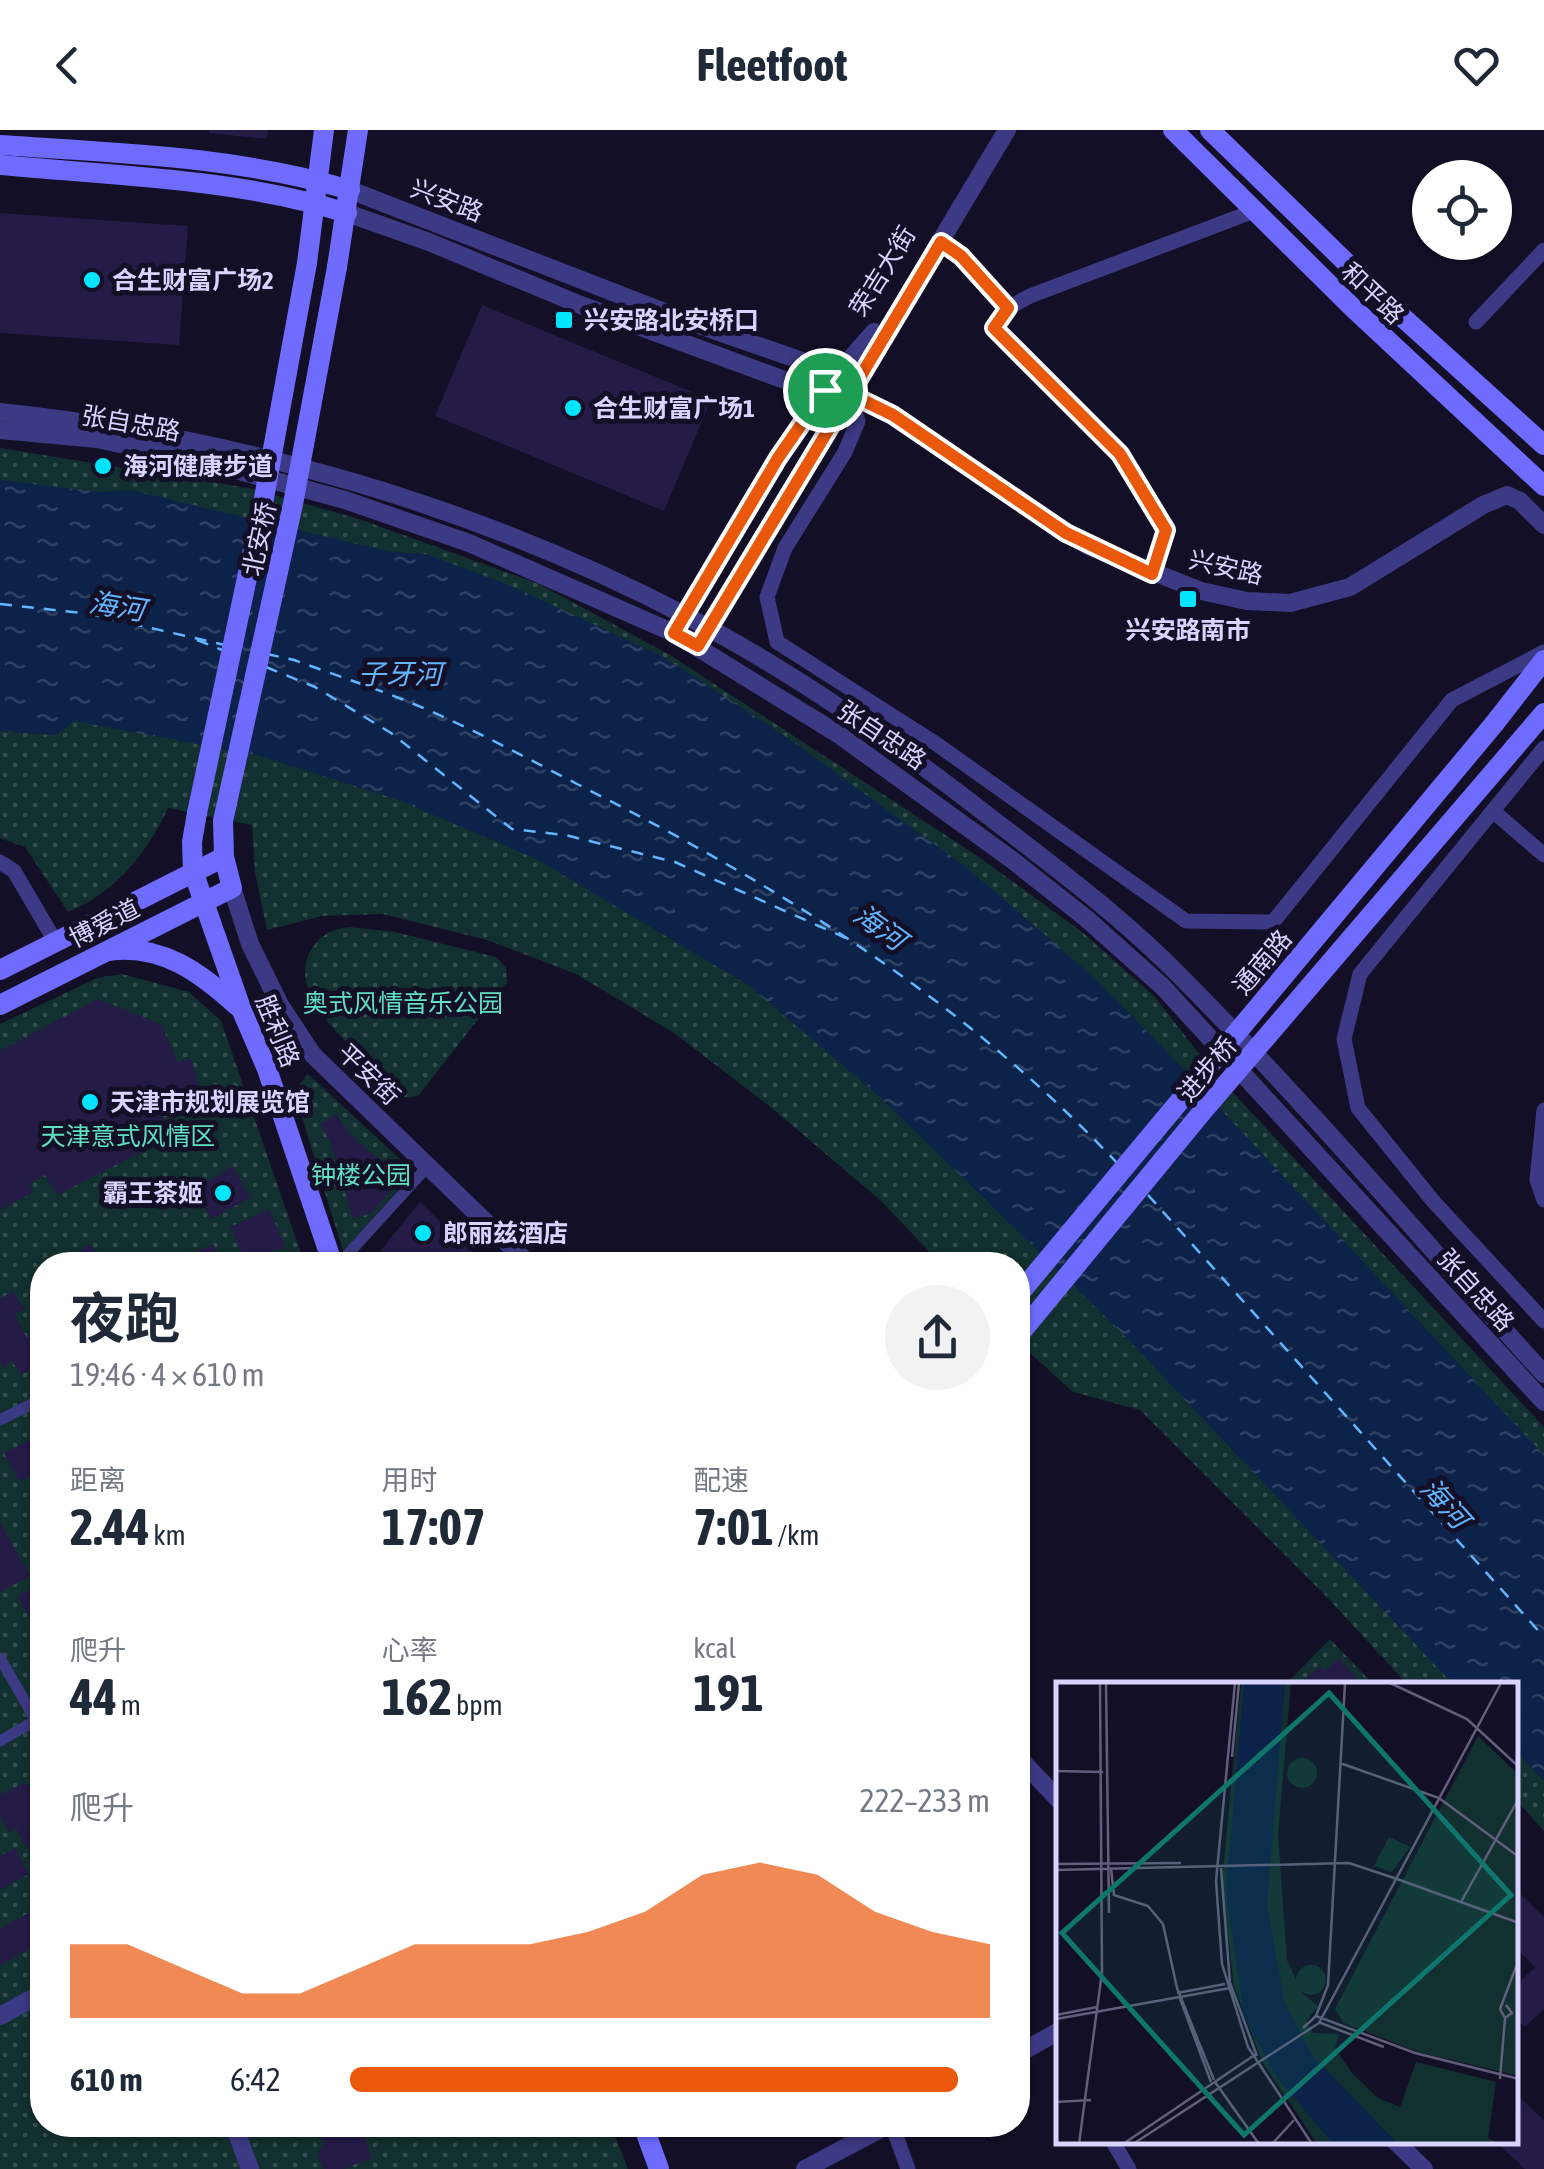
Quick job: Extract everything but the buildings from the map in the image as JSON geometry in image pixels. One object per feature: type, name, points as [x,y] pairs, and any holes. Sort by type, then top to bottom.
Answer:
[{"type":"main road","name":"北安桥","points":[[197,813],[264,498],[306,263],[324,130]]},
{"type":"main road","name":"北安桥","points":[[214,891],[224,857],[223,821],[293,504],[347,213],[358,130]]},
{"type":"main road","name":"和平路","points":[[1173,130],[1352,308],[1544,486]]},
{"type":"main road","name":"和平路","points":[[1210,130],[1399,314],[1544,445]]},
{"type":"main road","name":"兴安路","points":[[0,144],[200,160],[317,180],[350,190]]},
{"type":"main road","name":"兴安路","points":[[0,165],[198,184],[314,202],[347,213]]},
{"type":"main road","name":"通南路","points":[[1030,1281],[1544,660]]},
{"type":"main road","name":"进步桥","points":[[1030,1321],[1203,1112],[1544,713]]},
{"type":"main road","name":"胜利路","points":[[197,813],[192,842],[214,891],[242,1011],[267,1069],[331,1252]]},
{"type":"main road","points":[[162,888],[178,872],[192,842]]},
{"type":"main road","points":[[162,888],[180,884],[214,891]]},
{"type":"main road","name":"博爱道","points":[[0,970],[162,888]]},
{"type":"main road","name":"博爱道","points":[[0,1005],[214,891]]},
{"type":"main road","points":[[100,952],[126,950],[166,957],[199,974],[242,1011]]},
{"type":"main road","points":[[647,2137],[659,2169]]},
{"type":"street","name":"荣吉大街","points":[[674,633],[778,458],[830,384],[884,318],[995,130]]},
{"type":"street","name":"荣吉大街","points":[[698,646],[1007,130]]},
{"type":"street","name":"兴安路","points":[[350,190],[690,322],[808,363],[830,384],[893,415],[1066,533],[1152,574],[1234,600],[1290,603],[1350,587],[1500,496],[1512,496],[1544,524]]},
{"type":"street","points":[[1152,574],[1166,530],[1120,454],[994,328],[1008,308],[1030,296],[1254,211]]},
{"type":"street","name":"兴安路","points":[[347,213],[798,385],[830,384]]},
{"type":"street","points":[[941,242],[961,256],[1008,308]]},
{"type":"street","points":[[1476,322],[1544,250]]},
{"type":"street","name":"张自忠路","points":[[850,394],[858,421],[852,437],[785,548],[767,598],[778,642],[935,742],[1186,921],[1273,922],[1452,700],[1544,652]]},
{"type":"street","name":"张自忠路","points":[[0,412],[133,432],[358,481],[549,552],[684,615],[809,688],[940,778],[1110,912],[1180,976],[1544,1374]]},
{"type":"street","name":"张自忠路","points":[[0,430],[97,439],[221,466],[344,500],[469,543],[674,633],[838,734],[928,796],[1087,919],[1177,1002],[1544,1402]]},
{"type":"street","points":[[1544,748],[1360,974],[1344,1039],[1358,1108],[1433,1201],[1544,1321]]},
{"type":"street","points":[[1493,811],[1544,855]]},
{"type":"street","points":[[0,862],[14,871],[55,941]]},
{"type":"street","name":"平安街","points":[[214,891],[250,944],[280,1005],[313,1055],[517,1252]]},
{"type":"street","points":[[1544,1110],[1536,1180],[1544,1200]]},
{"type":"street","points":[[348,1252],[428,1166]]},
{"type":"street","points":[[0,1420],[30,1404]]},
{"type":"street","points":[[0,1658],[30,1707]]},
{"type":"street","points":[[0,1741],[30,1728]]},
{"type":"street","points":[[1030,1770],[1056,1797]]},
{"type":"street","points":[[0,2016],[30,2000]]},
{"type":"street","points":[[1030,2049],[1056,2037]]},
{"type":"street","points":[[238,2137],[250,2169]]},
{"type":"street","points":[[804,2169],[867,2137]]},
{"type":"street","points":[[895,2137],[908,2169]]},
{"type":"street","points":[[1114,2144],[1128,2169]]},
{"type":"street","points":[[1398,2144],[1424,2169]]},
{"type":"green space","name":"子牙河","points":[[0,448],[248,488],[359,519],[539,584],[670,655],[976,855],[1082,932],[1154,996],[1211,1069],[1544,1427],[1544,1831],[1519,1803],[1519,1682],[1405,1682],[1325,1595],[1140,1410],[1073,1392],[1030,1353],[1030,1252],[930,1252],[881,1201],[773,1109],[674,1033],[576,974],[487,940],[383,914],[322,916],[267,930],[255,872],[252,825],[168,808],[128,870],[100,894],[68,912],[25,847],[0,838],[0,731],[56,735],[0,723]]},
{"type":"green space","name":"奥式风情音乐公园","points":[[349,927],[395,932],[496,957],[506,968],[507,982],[419,1095],[403,1097],[388,1087],[331,1025],[311,996],[305,965],[311,950],[327,934]]},
{"type":"green space","name":"天津意式风情区","points":[[122,974],[189,992],[221,1021],[301,1252],[30,1252],[30,2137],[616,2137],[628,2169],[0,2169],[0,1024],[97,978]]},
{"type":"green space","name":"钟楼公园","points":[[308,1074],[414,1172],[343,1251],[294,1091]]},
{"type":"green space","points":[[1330,1639],[1371,1682],[1288,1682]]},
{"type":"water","name":"子牙河","points":[[0,480],[99,492],[130,490],[391,552],[426,554],[509,585],[662,656],[782,734],[966,867],[1096,979],[1544,1455],[1544,1781],[1519,1754],[1519,1682],[1451,1682],[1122,1333],[879,1096],[748,985],[536,859],[399,800],[260,756],[74,721],[56,735],[0,731]]},
{"type":"ferry route","points":[[0,604],[90,614],[225,645]]},
{"type":"ferry route","points":[[197,640],[222,650]]},
{"type":"ferry route","points":[[267,654],[412,703],[727,864],[865,950],[932,998],[1058,1104],[1118,1164]]},
{"type":"ferry route","points":[[266,667],[315,687],[391,733],[512,829],[565,835],[675,862],[848,939]]},
{"type":"ferry route","points":[[1148,1195],[1544,1637]]},
{"type":"place","name":"合生财富广场2","points":[[92,280]]},
{"type":"place","name":"兴安路北安桥口","points":[[564,320]]},
{"type":"place","name":"合生财富广场1","points":[[573,408]]},
{"type":"place","name":"海河健康步道","points":[[103,466]]},
{"type":"place","name":"兴安路南市","points":[[1188,599]]},
{"type":"place","name":"天津市规划展览馆","points":[[90,1102]]},
{"type":"place","name":"霸王茶姬","points":[[223,1193]]},
{"type":"place","name":"郎丽兹酒店","points":[[423,1233]]},
{"type":"route","points":[[825,390],[778,458],[674,633],[698,646],[850,394],[893,415],[1066,533],[1152,574],[1166,530],[1120,454],[994,328],[1008,308],[961,256],[941,242],[850,394],[834,379],[825,390]]},
{"type":"water label","name":"海河","points":[[117,606]]},
{"type":"water label","name":"海河","points":[[880,927]]},
{"type":"water label","name":"海河","points":[[1445,1503]]}]
